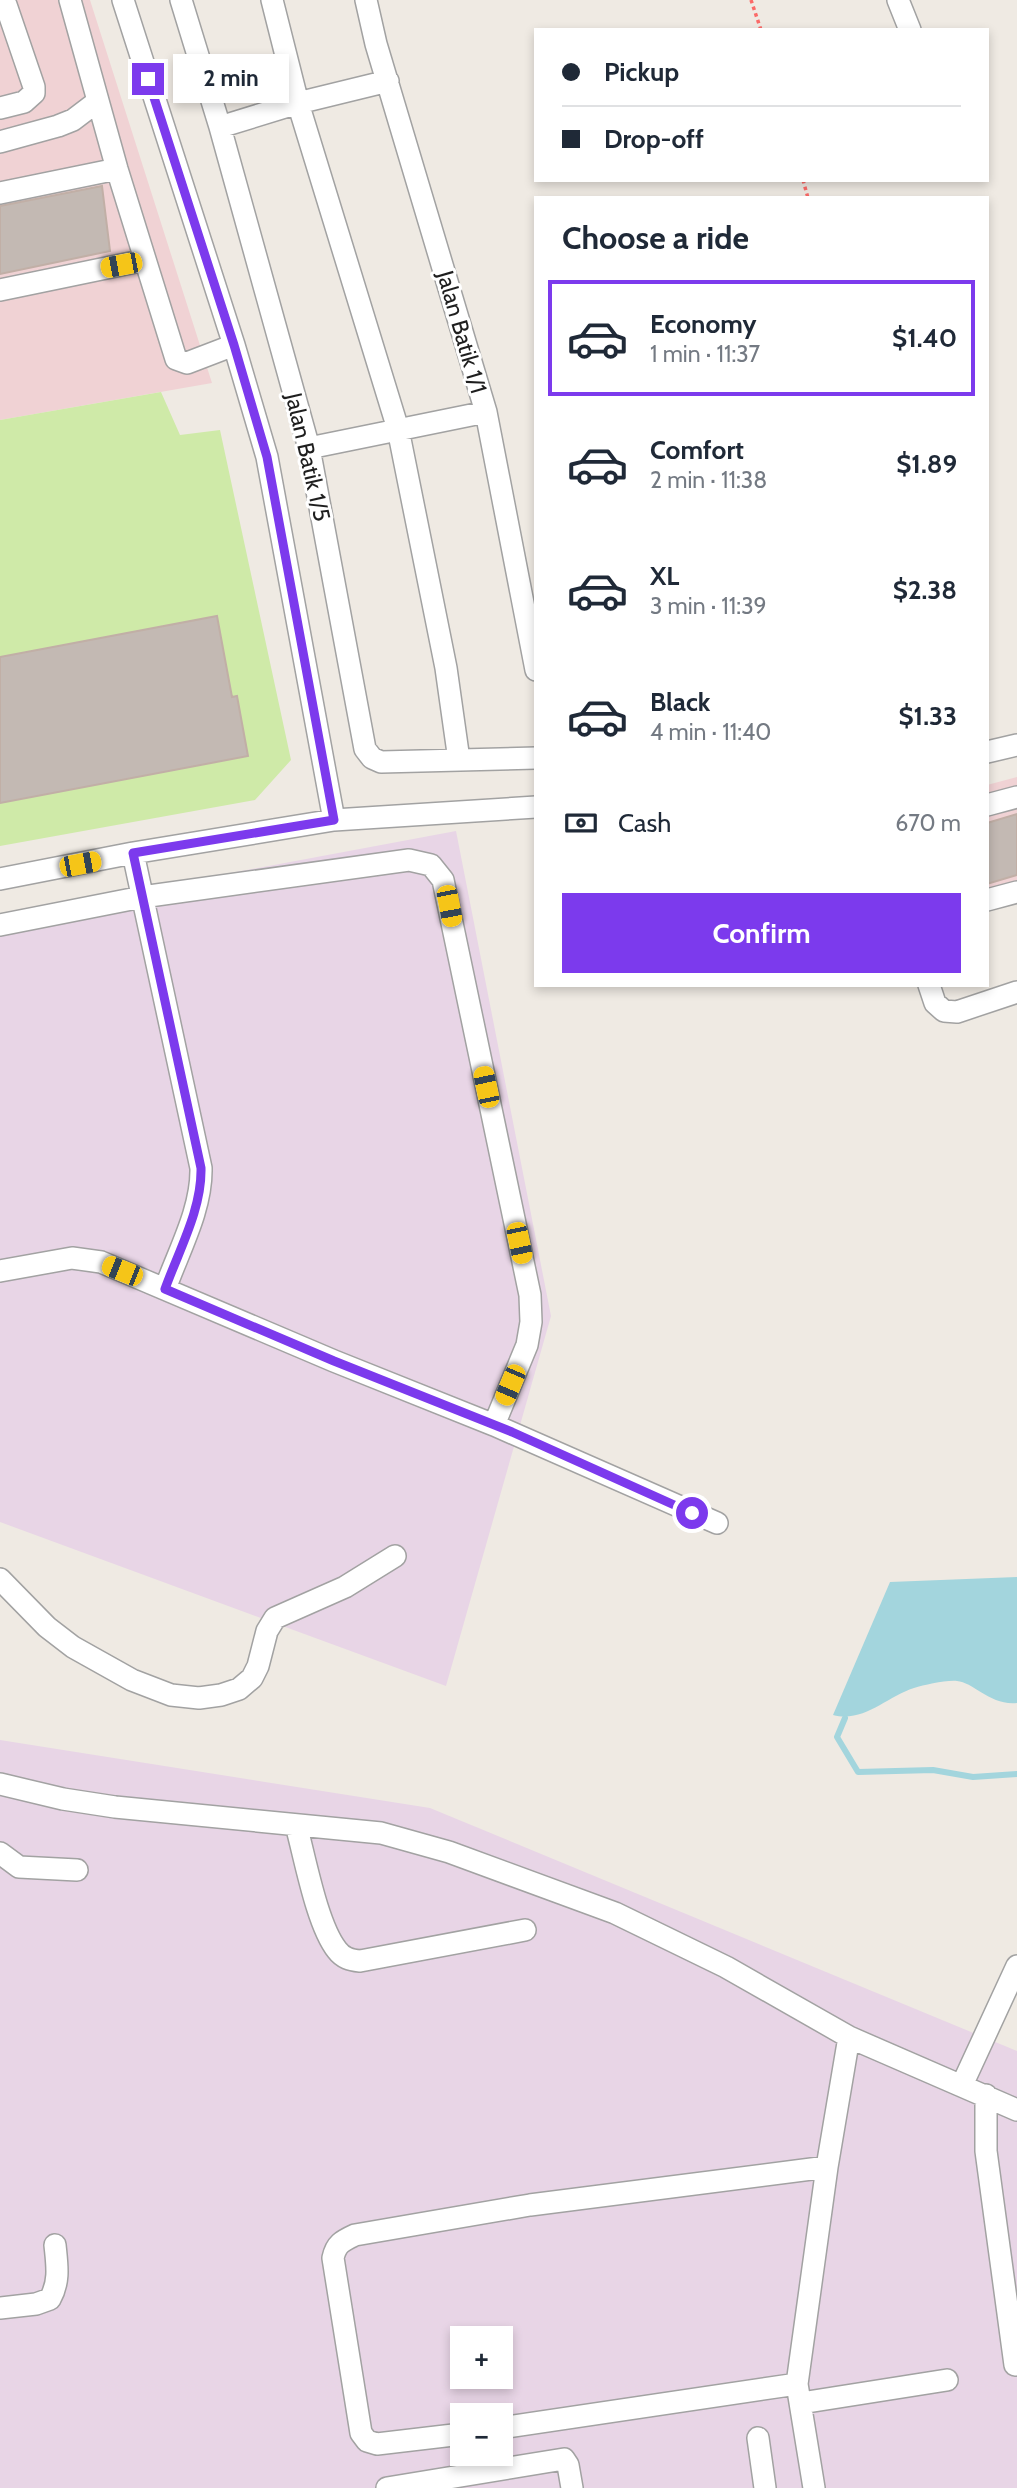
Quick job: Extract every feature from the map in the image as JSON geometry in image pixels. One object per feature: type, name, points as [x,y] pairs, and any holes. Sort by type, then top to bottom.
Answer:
[{"type":"street","points":[[70,0],[117,169],[176,359],[187,363],[234,345]]},
{"type":"street","points":[[123,0],[234,345],[267,457],[334,820]]},
{"type":"street","name":"Jalan Batik 1/5","points":[[181,0],[220,127],[309,448],[365,748],[372,758],[382,762],[534,758]]},
{"type":"street","points":[[272,0],[298,103],[398,429],[446,668],[459,760]]},
{"type":"street","name":"Jalan Batik 1/1","points":[[366,0],[485,412],[534,660]]},
{"type":"street","points":[[898,0],[909,28]]},
{"type":"street","points":[[0,108],[24,102],[34,93],[11,2]]},
{"type":"street","points":[[220,127],[298,103],[388,81]]},
{"type":"street","points":[[0,142],[73,120],[98,102]]},
{"type":"street","points":[[0,193],[117,169]]},
{"type":"street","points":[[0,290],[145,260]]},
{"type":"street","points":[[309,448],[485,412]]},
{"type":"street","points":[[989,752],[1017,745]]},
{"type":"street","points":[[989,805],[1017,797]]},
{"type":"street","points":[[0,880],[133,853],[334,820],[534,807]]},
{"type":"street","points":[[133,853],[201,1168],[197,1203],[165,1289]]},
{"type":"street","points":[[0,925],[142,897],[409,860],[431,865],[443,880],[530,1295],[531,1322],[527,1345],[494,1425]]},
{"type":"street","points":[[989,900],[1017,892]]},
{"type":"street","points":[[930,987],[935,1003],[944,1012],[957,1012],[1017,992]]},
{"type":"street","points":[[0,1271],[72,1258],[101,1262],[334,1361],[494,1425],[717,1523]]},
{"type":"street","points":[[0,1579],[47,1627],[73,1647],[132,1680],[171,1695],[199,1698],[239,1689],[252,1678],[267,1631],[275,1618],[345,1587],[395,1556]]},
{"type":"street","points":[[0,1784],[63,1799],[115,1807],[381,1833],[449,1852],[627,1919],[726,1968],[849,2037],[1017,2109]]},
{"type":"street","points":[[296,1825],[320,1914],[336,1949],[347,1960],[360,1961],[525,1930]]},
{"type":"street","points":[[0,1853],[19,1867],[77,1870]]},
{"type":"street","points":[[962,2085],[1016,1972]]},
{"type":"street","points":[[814,2488],[799,2393],[827,2167],[849,2037]]},
{"type":"street","points":[[986,2095],[986,2151],[1015,2365]]},
{"type":"street","points":[[450,2435],[377,2444],[367,2441],[361,2433],[333,2258],[336,2247],[342,2241],[355,2235],[530,2205],[827,2167]]},
{"type":"street","points":[[0,2308],[36,2304],[50,2299],[58,2275],[55,2245]]},
{"type":"street","points":[[513,2426],[799,2393],[947,2380]]},
{"type":"street","points":[[758,2438],[765,2488]]},
{"type":"street","points":[[387,2488],[564,2459],[568,2465],[572,2488]]},
{"type":"path","points":[[751,0],[760,28]]},
{"type":"shaded area","points":[[0,0],[90,0],[212,383],[0,420]]},
{"type":"shaded area","points":[[1017,777],[1017,886],[989,893],[989,784]]},
{"type":"shaded area","points":[[456,831],[551,1316],[446,1686],[0,1522],[0,916]]},
{"type":"shaded area","points":[[0,1740],[430,1808],[1017,2051],[1017,2488],[0,2488]]},
{"type":"green space","points":[[161,392],[180,435],[220,430],[291,760],[255,800],[0,846],[0,420]]},
{"type":"water","points":[[1017,1577],[1017,1703],[999,1701],[963,1682],[952,1681],[914,1688],[855,1715],[833,1715],[890,1582]]},
{"type":"building","points":[[102,186],[110,251],[0,274],[0,206]]},
{"type":"building","points":[[217,616],[232,697],[237,696],[248,756],[0,803],[0,657]]},
{"type":"building","points":[[1017,814],[1017,875],[989,883],[989,822]]},
{"type":"waterway","points":[[845,1718],[837,1737],[858,1772],[933,1770],[973,1777],[1017,1774]]},
{"type":"route","points":[[148,79],[234,345],[267,457],[334,820],[133,853],[201,1168],[197,1203],[165,1289],[334,1361],[512,1432],[692,1513]]}]
